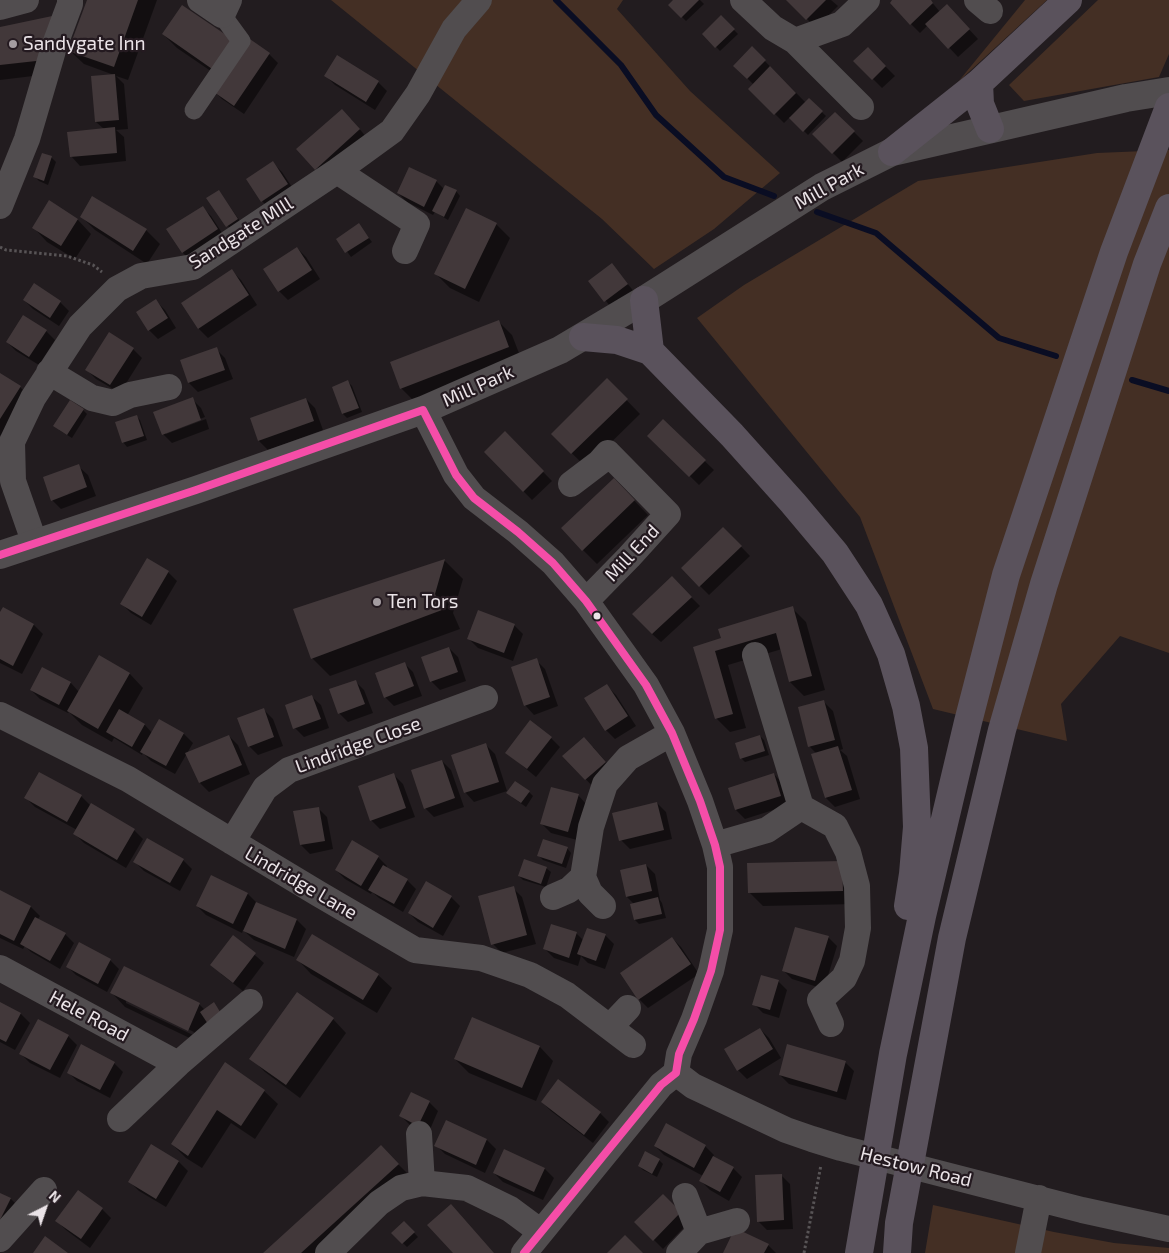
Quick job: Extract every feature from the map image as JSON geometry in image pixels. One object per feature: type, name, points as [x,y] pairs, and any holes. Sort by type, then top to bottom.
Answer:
[{"type":"highway","points":[[892,152],[979,83],[1068,0]]},
{"type":"highway","points":[[979,83],[980,104],[990,129]]},
{"type":"highway","points":[[859,1253],[893,1054],[922,916],[968,722],[1006,575],[1114,252],[1169,107]]},
{"type":"highway","points":[[897,1253],[899,1223],[952,938],[1002,730],[1047,574],[1147,264],[1169,208]]},
{"type":"highway","points":[[644,300],[650,350]]},
{"type":"highway","points":[[583,337],[617,340],[650,350],[732,434],[835,554],[868,605],[892,654],[906,706],[914,748],[917,827],[913,874],[891,1018],[893,1054]]},
{"type":"main road","name":"Mill Park","points":[[0,555],[423,410],[560,350],[644,300],[822,187],[892,152],[1126,98],[1169,91]]},
{"type":"street","points":[[0,7],[26,0]]},
{"type":"street","points":[[0,206],[27,139],[70,0]]},
{"type":"street","points":[[194,110],[242,40],[226,8],[200,0]]},
{"type":"street","name":"Sandgate MIll","points":[[35,544],[13,481],[12,442],[33,398],[80,326],[117,289],[141,276],[193,267],[337,171],[392,131],[418,94],[454,29],[479,0]]},
{"type":"street","points":[[743,0],[773,28],[795,41],[861,107]]},
{"type":"street","points":[[795,41],[842,24],[867,0]]},
{"type":"street","points":[[337,171],[417,224],[405,251]]},
{"type":"street","points":[[49,372],[92,398],[113,403],[130,395],[170,387]]},
{"type":"street","points":[[423,410],[456,475],[474,498],[518,532],[553,563],[586,601],[646,685],[672,733],[700,801],[715,845],[720,867],[720,930],[711,971],[679,1054],[676,1073],[661,1085],[524,1253]]},
{"type":"street","name":"Mill End","points":[[570,484],[608,454],[668,514],[586,601]]},
{"type":"street","points":[[755,655],[801,807],[834,826],[848,852],[857,886],[858,928],[852,962],[844,978],[820,1000],[831,1024]]},
{"type":"street","name":"Lindridge Close","points":[[232,842],[266,788],[289,770],[486,698]]},
{"type":"street","name":"Lindridge Lane","points":[[0,715],[128,780],[416,950],[481,958],[530,975],[567,995],[632,1046]]},
{"type":"street","points":[[603,906],[590,893],[583,877],[591,827],[605,784],[628,758],[672,733]]},
{"type":"street","points":[[715,845],[767,830],[801,807]]},
{"type":"street","points":[[553,897],[570,890],[583,877]]},
{"type":"street","name":"Hele Road","points":[[0,968],[178,1064]]},
{"type":"street","points":[[120,1119],[178,1064],[250,1002]]},
{"type":"street","points":[[610,1027],[628,1008]]},
{"type":"street","name":"Hestow Road","points":[[676,1073],[693,1086],[736,1107],[786,1130],[833,1146],[1082,1210],[1169,1229]]},
{"type":"street","points":[[419,1134],[422,1184]]},
{"type":"street","points":[[328,1253],[378,1203],[401,1188],[422,1184],[467,1188],[510,1209],[541,1232]]},
{"type":"street","points":[[0,1239],[44,1190]]},
{"type":"street","points":[[685,1196],[699,1232]]},
{"type":"street","points":[[1028,1253],[1039,1198]]},
{"type":"street","points":[[679,1253],[699,1232],[737,1221]]},
{"type":"path","points":[[0,247],[6,250],[67,256],[93,265],[107,276],[117,289]]},
{"type":"path","points":[[804,1253],[833,1146]]},
{"type":"shaded area","points":[[331,0],[623,0],[617,9],[690,91],[780,173],[714,229],[654,269],[602,219]]},
{"type":"shaded area","points":[[1025,0],[1047,0],[958,82]]},
{"type":"shaded area","points":[[1098,0],[1169,0],[1169,54],[1159,77],[1024,101],[1009,85]]},
{"type":"shaded area","points":[[1169,150],[1169,653],[1120,636],[1061,704],[1067,741],[933,709],[860,517],[697,318],[744,285],[918,181],[1097,153]]},
{"type":"shaded area","points":[[933,1205],[1054,1232],[1114,1243],[1169,1248],[1169,1253],[925,1253]]},
{"type":"building","points":[[87,0],[138,0],[114,67],[68,51]]},
{"type":"building","points":[[673,0],[699,0],[681,18],[668,5]]},
{"type":"building","points":[[786,0],[826,0],[806,20]]},
{"type":"building","points":[[892,0],[931,0],[933,3],[910,25],[890,3]]},
{"type":"building","points":[[947,4],[970,29],[948,49],[925,24]]},
{"type":"building","points":[[182,5],[235,41],[215,71],[162,34]]},
{"type":"building","points":[[57,15],[45,60],[0,65],[0,27]]},
{"type":"building","points":[[721,15],[735,29],[715,48],[702,34]]},
{"type":"building","points":[[247,37],[270,53],[234,106],[211,90]]},
{"type":"building","points":[[752,46],[766,60],[747,79],[733,66]]},
{"type":"building","points":[[868,47],[886,66],[872,80],[853,61]]},
{"type":"building","points":[[337,55],[379,81],[366,102],[324,76]]},
{"type":"building","points":[[770,66],[796,93],[774,115],[748,89]]},
{"type":"building","points":[[115,74],[119,120],[95,122],[91,76]]},
{"type":"building","points":[[809,98],[823,111],[803,132],[789,118]]},
{"type":"building","points":[[342,109],[360,129],[315,170],[296,149]]},
{"type":"building","points":[[835,112],[855,131],[832,154],[812,134]]},
{"type":"building","points":[[115,127],[117,153],[70,157],[67,132]]},
{"type":"building","points":[[42,153],[52,156],[44,181],[33,177]]},
{"type":"building","points":[[273,161],[288,184],[261,202],[246,179]]},
{"type":"building","points":[[409,167],[437,180],[424,207],[397,193]]},
{"type":"building","points":[[445,185],[457,190],[444,217],[432,211]]},
{"type":"building","points":[[219,190],[238,219],[226,227],[206,198]]},
{"type":"building","points":[[92,196],[147,229],[133,251],[80,217]]},
{"type":"building","points":[[49,200],[78,219],[61,246],[32,228]]},
{"type":"building","points":[[203,206],[218,229],[182,253],[166,229]]},
{"type":"building","points":[[466,208],[497,223],[465,289],[434,274]]},
{"type":"building","points":[[359,223],[369,238],[345,253],[336,239]]},
{"type":"building","points":[[297,247],[312,270],[278,292],[263,269]]},
{"type":"building","points":[[612,263],[628,284],[604,302],[588,281]]},
{"type":"building","points":[[232,269],[249,295],[198,329],[181,303]]},
{"type":"building","points":[[34,283],[61,301],[50,318],[23,300]]},
{"type":"building","points":[[156,299],[168,318],[148,331],[136,312]]},
{"type":"building","points":[[23,315],[47,330],[29,357],[6,342]]},
{"type":"building","points":[[499,320],[509,347],[400,389],[390,362]]},
{"type":"building","points":[[109,332],[134,348],[110,385],[85,370]]},
{"type":"building","points":[[217,347],[225,370],[188,383],[180,360]]},
{"type":"building","points":[[0,373],[21,386],[0,419]]},
{"type":"building","points":[[607,378],[628,399],[571,454],[551,434]]},
{"type":"building","points":[[348,380],[359,408],[342,414],[332,387]]},
{"type":"building","points":[[193,397],[201,420],[162,435],[153,412]]},
{"type":"building","points":[[306,398],[314,421],[258,441],[250,418]]},
{"type":"building","points":[[70,400],[84,409],[67,435],[53,426]]},
{"type":"building","points":[[137,415],[144,436],[122,443],[115,422]]},
{"type":"building","points":[[663,419],[706,460],[689,477],[647,436]]},
{"type":"building","points":[[505,431],[544,471],[523,492],[484,452]]},
{"type":"building","points":[[79,464],[87,487],[51,501],[43,477]]},
{"type":"building","points":[[614,478],[635,500],[582,551],[561,528]]},
{"type":"building","points":[[723,527],[742,546],[699,587],[681,568]]},
{"type":"building","points":[[147,558],[169,571],[142,617],[120,604]]},
{"type":"building","name":"Ten Tors","points":[[445,559],[435,594],[442,610],[311,659],[293,609]]},
{"type":"building","points":[[672,576],[692,597],[652,634],[632,614]]},
{"type":"building","points":[[793,606],[812,676],[789,682],[776,633],[715,651],[733,714],[715,719],[693,647],[721,638],[718,629]]},
{"type":"building","points":[[3,607],[34,624],[13,666],[0,659],[0,612]]},
{"type":"building","points":[[478,610],[515,624],[504,653],[467,639]]},
{"type":"building","points":[[449,647],[458,672],[430,682],[421,657]]},
{"type":"building","points":[[99,655],[130,673],[98,729],[67,711]]},
{"type":"building","points":[[537,658],[550,697],[524,706],[511,667]]},
{"type":"building","points":[[405,662],[414,686],[384,698],[375,673]]},
{"type":"building","points":[[42,667],[71,682],[59,705],[30,690]]},
{"type":"building","points":[[356,680],[365,704],[338,714],[329,689]]},
{"type":"building","points":[[607,684],[628,716],[605,731],[584,698]]},
{"type":"building","points":[[312,695],[321,719],[293,729],[285,705]]},
{"type":"building","points":[[824,700],[835,740],[808,747],[798,707]]},
{"type":"building","points":[[264,708],[274,737],[248,747],[237,718]]},
{"type":"building","points":[[119,709],[145,724],[132,747],[106,732]]},
{"type":"building","points":[[159,719],[184,733],[166,766],[140,752]]},
{"type":"building","points":[[530,720],[552,737],[527,769],[505,753]]},
{"type":"building","points":[[229,735],[242,765],[199,783],[185,753]]},
{"type":"building","points":[[760,735],[765,751],[740,759],[735,743]]},
{"type":"building","points":[[584,737],[606,762],[585,780],[562,756]]},
{"type":"building","points":[[486,743],[499,782],[464,793],[451,755]]},
{"type":"building","points":[[838,746],[852,790],[825,798],[811,754]]},
{"type":"building","points":[[442,760],[455,798],[424,809],[411,770]]},
{"type":"building","points":[[39,772],[82,795],[67,822],[24,798]]},
{"type":"building","points":[[394,773],[406,808],[370,821],[358,786]]},
{"type":"building","points":[[774,773],[781,796],[735,810],[728,788]]},
{"type":"building","points":[[515,781],[530,791],[521,803],[506,793]]},
{"type":"building","points":[[551,787],[579,794],[568,832],[540,824]]},
{"type":"building","points":[[657,802],[664,830],[619,841],[612,813]]},
{"type":"building","points":[[91,803],[135,829],[117,860],[73,834]]},
{"type":"building","points":[[319,807],[325,841],[300,845],[293,811]]},
{"type":"building","points":[[147,838],[184,859],[170,883],[133,862]]},
{"type":"building","points":[[543,839],[568,847],[562,864],[537,856]]},
{"type":"building","points":[[352,840],[379,856],[361,886],[335,870]]},
{"type":"building","points":[[524,859],[547,867],[541,884],[518,876]]},
{"type":"building","points":[[842,861],[843,891],[748,893],[747,863]]},
{"type":"building","points":[[646,864],[652,891],[626,897],[620,870]]},
{"type":"building","points":[[383,865],[408,879],[394,904],[368,890]]},
{"type":"building","points":[[211,875],[248,893],[233,924],[196,906]]},
{"type":"building","points":[[426,881],[452,896],[433,928],[408,913]]},
{"type":"building","points":[[514,886],[527,935],[491,945],[478,896]]},
{"type":"building","points":[[0,890],[31,906],[14,941],[0,934]]},
{"type":"building","points":[[658,897],[662,914],[634,920],[630,904]]},
{"type":"building","points":[[256,902],[297,919],[285,949],[243,931]]},
{"type":"building","points":[[35,917],[66,933],[50,961],[20,944]]},
{"type":"building","points":[[551,924],[577,932],[569,958],[543,949]]},
{"type":"building","points":[[795,927],[829,936],[815,981],[782,971]]},
{"type":"building","points":[[587,928],[606,934],[596,961],[577,954]]},
{"type":"building","points":[[312,934],[379,974],[363,1000],[296,960]]},
{"type":"building","points":[[233,935],[256,953],[233,983],[210,965]]},
{"type":"building","points":[[672,937],[691,964],[638,1000],[620,973]]},
{"type":"building","points":[[79,942],[111,959],[98,984],[66,967]]},
{"type":"building","points":[[124,966],[200,1003],[188,1031],[110,993]]},
{"type":"building","points":[[761,975],[779,980],[770,1010],[752,1005]]},
{"type":"building","points":[[297,992],[334,1018],[286,1085],[249,1059]]},
{"type":"building","points":[[0,1002],[21,1013],[6,1042],[0,1039]]},
{"type":"building","points":[[214,1002],[222,1015],[208,1024],[200,1012]]},
{"type":"building","points":[[472,1017],[540,1046],[522,1088],[454,1059]]},
{"type":"building","points":[[38,1019],[69,1035],[50,1070],[19,1054]]},
{"type":"building","points":[[760,1028],[773,1049],[737,1071],[724,1049]]},
{"type":"building","points":[[81,1044],[115,1062],[100,1090],[67,1073]]},
{"type":"building","points":[[787,1044],[846,1061],[837,1092],[779,1075]]},
{"type":"building","points":[[225,1062],[265,1090],[241,1126],[217,1110],[188,1156],[171,1144]]},
{"type":"building","points":[[558,1079],[601,1112],[584,1135],[541,1102]]},
{"type":"building","points":[[411,1092],[430,1101],[418,1126],[399,1116]]},
{"type":"building","points":[[446,1120],[487,1139],[476,1165],[434,1146]]},
{"type":"building","points":[[666,1123],[706,1145],[694,1168],[654,1146]]},
{"type":"building","points":[[151,1144],[179,1161],[156,1199],[128,1182]]},
{"type":"building","points":[[381,1145],[399,1164],[301,1253],[263,1253],[363,1162]]},
{"type":"building","points":[[504,1149],[545,1168],[534,1192],[493,1173]]},
{"type":"building","points":[[645,1151],[660,1159],[652,1174],[638,1166]]},
{"type":"building","points":[[713,1156],[734,1167],[720,1192],[699,1181]]},
{"type":"building","points":[[782,1174],[784,1220],[757,1222],[755,1175]]},
{"type":"building","points":[[78,1190],[103,1208],[81,1239],[55,1221]]},
{"type":"building","points":[[0,1193],[11,1198],[0,1220]]},
{"type":"building","points":[[663,1194],[681,1212],[653,1241],[634,1222]]},
{"type":"building","points":[[451,1204],[494,1253],[453,1253],[427,1225]]},
{"type":"building","points":[[404,1221],[415,1232],[402,1244],[391,1233]]},
{"type":"building","points":[[735,1228],[769,1244],[764,1253],[723,1253]]},
{"type":"building","points":[[625,1235],[643,1253],[607,1253]]},
{"type":"building","points":[[45,1236],[68,1253],[33,1253]]},
{"type":"waterway","points":[[556,0],[621,65],[656,115],[724,177],[774,196]]},
{"type":"waterway","points":[[817,212],[876,233],[999,338],[1056,356]]},
{"type":"waterway","points":[[1132,380],[1169,391]]},
{"type":"transit line","points":[[0,555],[196,490],[423,410],[456,475],[474,498],[518,532],[553,563],[586,601],[646,685],[672,733],[700,801],[715,845],[720,867],[720,930],[711,971],[679,1054],[676,1073],[661,1085],[524,1253]]},
{"type":"place","name":"Sandygate Inn","points":[[13,44]]},
{"type":"place","name":"Ten Tors","points":[[377,602]]}]
